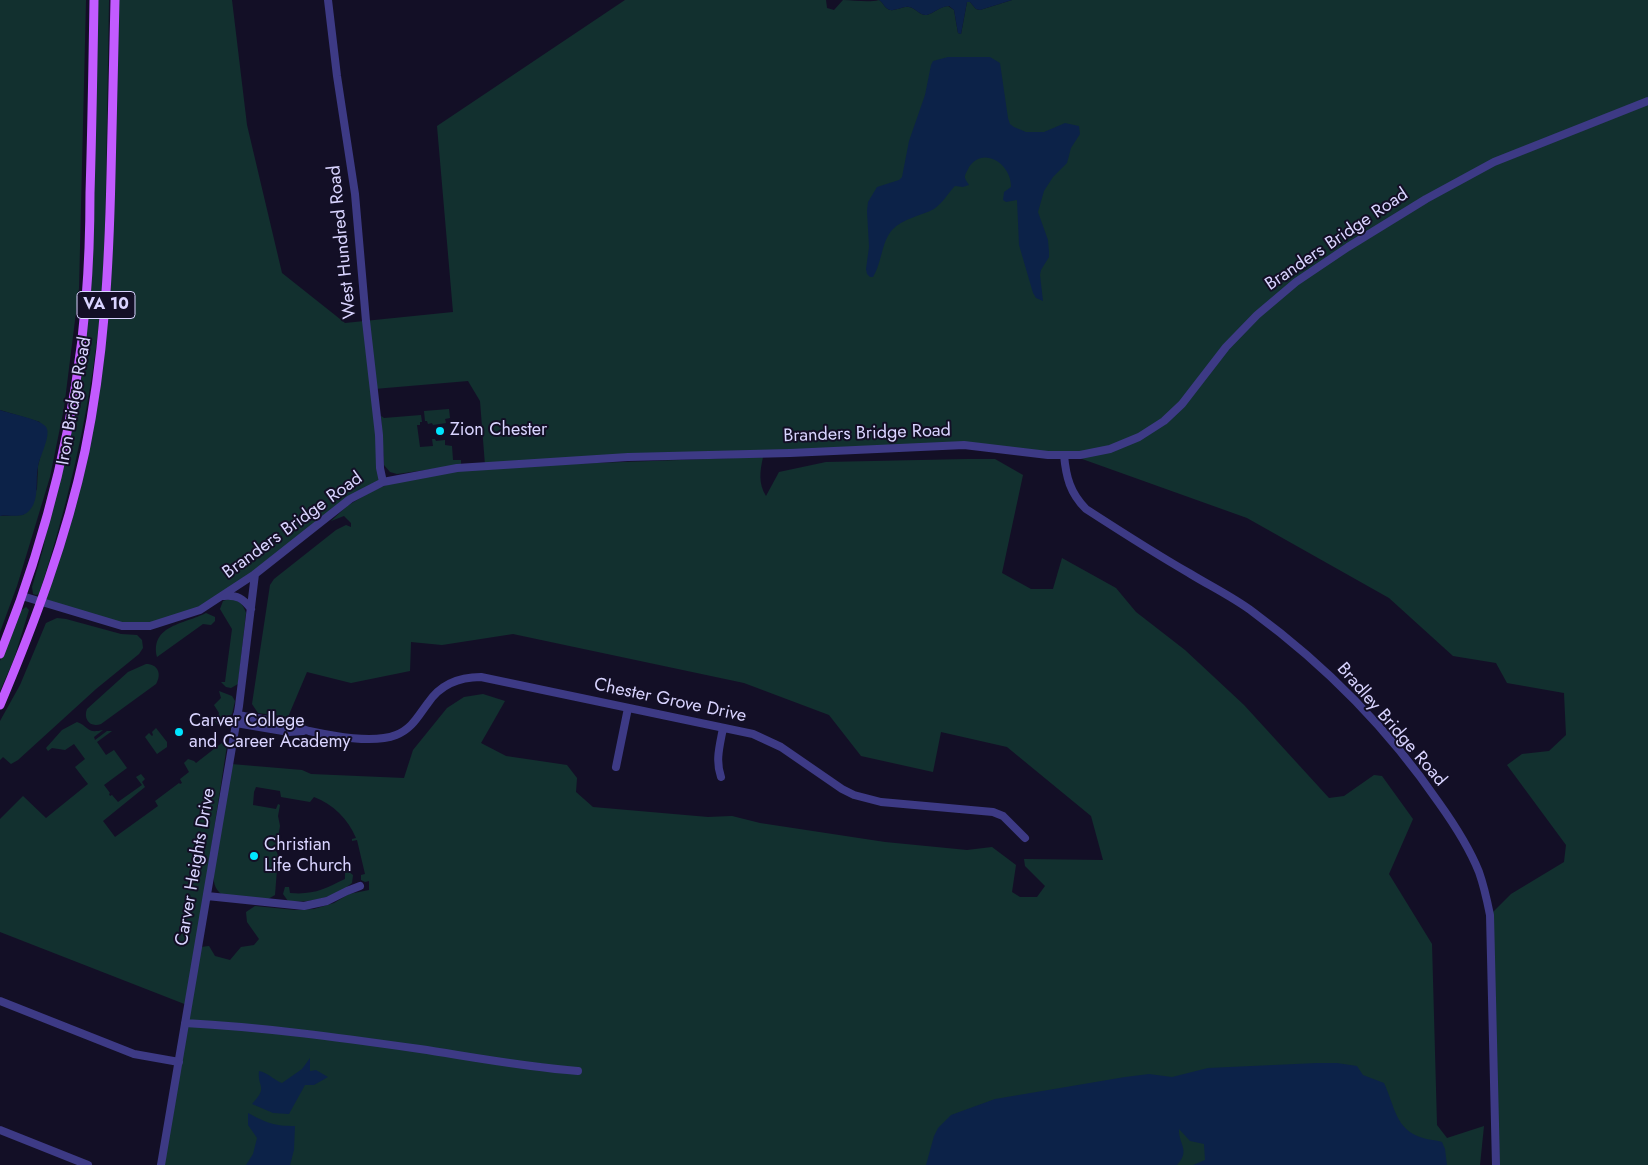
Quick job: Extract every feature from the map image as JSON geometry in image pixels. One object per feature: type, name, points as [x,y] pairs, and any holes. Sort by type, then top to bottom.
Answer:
[{"type":"main road","name":"Iron Bridge Road","points":[[0,654],[40,542],[62,457],[81,350],[89,256],[94,0]]},
{"type":"main road","name":"Iron Bridge Road","points":[[0,705],[41,603],[62,539],[85,450],[101,356],[109,266],[115,0]]},
{"type":"street","name":"West Hundred Road","points":[[328,0],[337,76],[355,194],[366,321],[379,435],[380,468],[383,482]]},
{"type":"street","name":"Branders Bridge Road","points":[[22,596],[122,626],[150,626],[200,610],[255,574],[350,500],[383,482],[457,468],[628,457],[790,453],[964,445],[1048,455],[1087,454],[1110,449],[1138,437],[1164,421],[1196,388],[1226,347],[1240,332],[1276,298],[1346,248],[1417,204],[1494,162],[1648,101]]},
{"type":"street","name":"Bradley Bridge Road","points":[[1064,455],[1069,488],[1076,500],[1086,509],[1233,598],[1312,659],[1351,696],[1396,747],[1449,817],[1478,871],[1484,886],[1490,916],[1496,1165]]},
{"type":"street","name":"Carver Heights Drive","points":[[161,1165],[237,719],[255,574]]},
{"type":"street","points":[[222,596],[234,595],[244,599],[251,608]]},
{"type":"street","name":"Chester Grove Drive","points":[[237,719],[291,725],[307,730],[364,739],[386,738],[398,735],[416,721],[432,698],[445,686],[457,680],[481,677],[753,734],[770,741],[854,795],[881,802],[992,812],[1003,816],[1026,838]]},
{"type":"street","points":[[616,767],[628,708]]},
{"type":"street","points":[[721,777],[717,757],[723,728]]},
{"type":"street","points":[[207,896],[304,906],[327,901],[347,890],[360,886]]},
{"type":"street","points":[[0,1001],[134,1054],[179,1062]]},
{"type":"street","points":[[185,1023],[214,1024],[313,1036],[509,1064],[578,1071]]},
{"type":"street","points":[[0,1130],[88,1165]]},
{"type":"green space","points":[[0,0],[86,0],[79,288],[64,408],[50,477],[17,586],[0,632],[0,516],[23,515],[37,489],[38,466],[41,454],[40,422],[0,410]]},
{"type":"green space","points":[[97,0],[109,0],[105,241],[99,320],[87,405],[74,468],[49,563],[39,594],[36,595],[33,594],[32,587],[43,549],[84,341]]},
{"type":"green space","points":[[117,0],[232,0],[247,125],[282,273],[345,323],[453,312],[437,126],[625,0],[826,0],[827,8],[834,10],[843,0],[879,0],[890,10],[909,7],[925,15],[948,6],[954,10],[958,33],[961,34],[967,2],[970,2],[976,9],[980,10],[1012,0],[1648,0],[1648,100],[1512,152],[1441,189],[1341,250],[1288,287],[1256,314],[1227,345],[1257,315],[1296,282],[1348,247],[1443,190],[1494,162],[1648,101],[1648,1165],[1498,1165],[1492,913],[1511,894],[1564,862],[1566,845],[1507,765],[1522,754],[1549,751],[1566,735],[1564,693],[1507,683],[1496,663],[1453,656],[1389,598],[1247,518],[1071,455],[1048,455],[964,445],[485,465],[480,401],[468,381],[374,389],[380,468],[383,482],[361,492],[249,578],[199,609],[149,624],[124,624],[44,602],[70,511],[84,452],[104,340],[110,262]]},
{"type":"green space","points":[[449,409],[450,418],[445,419],[446,423],[433,425],[425,421],[424,411]]},
{"type":"green space","points":[[421,415],[422,422],[420,422],[420,425],[417,425],[420,447],[433,446],[432,439],[436,441],[445,440],[445,445],[452,446],[453,460],[461,460],[461,465],[397,474],[390,472],[384,465],[381,416],[384,418]]},
{"type":"green space","points":[[763,457],[760,477],[766,496],[779,472],[826,462],[995,459],[1023,475],[1002,573],[1031,589],[1053,589],[1062,558],[1116,588],[1136,612],[1185,650],[1244,705],[1329,798],[1344,796],[1374,775],[1382,776],[1413,819],[1389,874],[1432,944],[1437,1125],[1447,1138],[1484,1126],[1480,1165],[164,1165],[201,947],[209,946],[215,956],[230,960],[241,947],[254,945],[259,939],[247,922],[246,912],[255,906],[295,910],[314,909],[334,903],[349,894],[369,890],[369,881],[361,880],[361,875],[365,874],[357,840],[352,841],[352,839],[356,838],[349,825],[334,808],[314,797],[310,802],[281,797],[280,791],[256,787],[253,805],[276,809],[278,804],[280,805],[278,816],[280,826],[276,849],[278,856],[275,895],[268,899],[223,895],[220,893],[215,884],[213,870],[231,764],[302,770],[311,774],[404,778],[413,750],[447,708],[464,697],[483,694],[505,701],[481,743],[506,756],[567,765],[577,778],[576,792],[593,807],[708,817],[732,816],[760,823],[885,842],[967,850],[992,847],[1016,865],[1012,892],[1020,897],[1037,897],[1045,886],[1025,866],[1024,859],[1103,860],[1091,816],[1007,747],[941,732],[933,772],[861,756],[829,715],[744,683],[513,634],[442,645],[411,642],[410,671],[351,683],[307,672],[288,717],[258,713],[252,704],[270,585],[274,579],[336,530],[346,525],[351,527],[351,523],[344,516],[331,521],[347,506],[372,491],[389,484],[458,471],[540,465]]},
{"type":"green space","points":[[229,599],[240,603],[246,613],[238,684],[231,688],[226,687],[221,682],[225,682],[232,629],[220,609],[223,601]]},
{"type":"green space","points":[[26,607],[29,610],[14,659],[0,691],[0,661],[20,611]]},
{"type":"green space","points":[[206,613],[215,617],[215,621],[211,625],[203,624],[157,657],[156,646],[164,632],[179,623]]},
{"type":"green space","points":[[57,618],[121,634],[137,635],[142,640],[143,648],[139,654],[96,689],[18,760],[11,764],[3,757],[0,760],[0,721],[20,685],[46,623]]},
{"type":"green space","points":[[150,664],[158,670],[159,677],[156,684],[101,724],[94,725],[88,722],[86,716],[87,709],[128,672]]},
{"type":"green space","points":[[219,691],[232,696],[235,701],[232,714],[218,725],[214,720],[218,717],[219,713],[214,705],[221,698]]},
{"type":"green space","points":[[77,722],[91,731],[103,730],[94,737],[95,740],[107,731],[112,731],[97,742],[106,755],[114,750],[127,768],[104,785],[110,796],[112,795],[118,802],[142,785],[136,777],[141,774],[145,779],[142,782],[145,787],[103,821],[115,837],[158,806],[155,801],[179,783],[182,783],[180,779],[189,772],[184,763],[188,759],[196,763],[223,742],[227,745],[187,1005],[0,932],[0,819],[23,796],[46,818],[88,784],[75,767],[85,759],[74,744],[65,750],[52,748],[48,751],[46,748],[62,730]]},
{"type":"green space","points":[[156,728],[167,742],[167,747],[157,754],[145,737],[149,733],[152,736],[152,732]]},
{"type":"green space","points":[[349,872],[353,875],[352,883],[330,896],[314,900],[288,901],[283,894],[285,887],[289,887],[290,893],[306,893],[331,886],[345,879],[345,873]]},
{"type":"water","points":[[879,0],[1012,0],[980,10],[976,9],[970,2],[967,2],[961,34],[958,33],[954,10],[949,6],[925,15],[909,7],[890,10]]},
{"type":"water","points":[[948,57],[990,57],[1000,63],[1008,118],[1010,124],[1014,127],[1026,132],[1044,132],[1065,123],[1079,126],[1080,134],[1071,148],[1067,163],[1053,177],[1044,191],[1038,212],[1048,240],[1049,252],[1049,257],[1040,275],[1043,301],[1036,298],[1033,293],[1019,245],[1017,200],[1006,202],[1003,200],[1004,192],[1011,187],[1010,179],[1002,165],[996,160],[989,158],[975,161],[969,167],[965,177],[969,185],[963,187],[955,186],[934,209],[896,226],[888,235],[873,277],[867,274],[869,247],[868,202],[877,187],[899,180],[902,177],[909,141],[925,95],[931,65],[933,61]]},
{"type":"water","points":[[0,410],[43,424],[47,431],[37,472],[35,501],[29,511],[19,516],[0,516]]},
{"type":"water","points":[[310,1058],[310,1071],[316,1070],[328,1077],[314,1085],[305,1085],[289,1114],[273,1113],[252,1104],[261,1090],[259,1071],[282,1083],[302,1069]]},
{"type":"water","points":[[1317,1063],[1357,1066],[1363,1075],[1384,1083],[1401,1123],[1414,1134],[1425,1139],[1442,1142],[1447,1165],[1193,1165],[1205,1160],[1204,1144],[1190,1141],[1179,1129],[1184,1151],[1177,1165],[926,1165],[938,1128],[951,1115],[995,1099],[1149,1074],[1172,1077],[1208,1068]]},
{"type":"water","points":[[248,1113],[271,1123],[295,1126],[294,1150],[290,1165],[246,1165],[253,1154],[257,1138],[248,1125]]},
{"type":"place","name":"Zion Chester","points":[[440,431]]},
{"type":"place","name":"Carver College and Career Academy","points":[[179,732]]},
{"type":"place","name":"Christian Life Church","points":[[254,856]]}]
